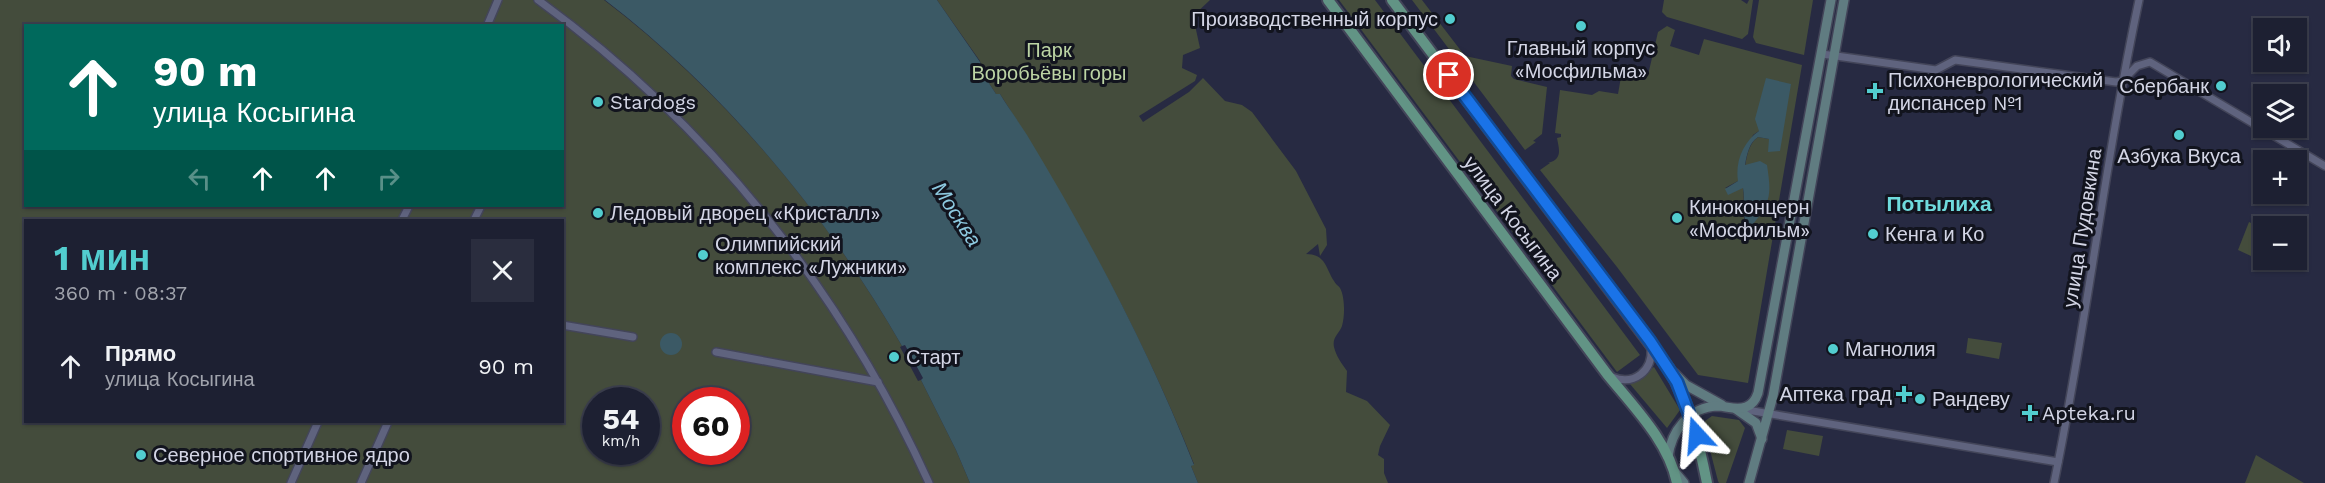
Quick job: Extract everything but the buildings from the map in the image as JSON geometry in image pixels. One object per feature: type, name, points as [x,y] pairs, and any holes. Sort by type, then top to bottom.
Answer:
[{"type":"main road","name":"улица Косыгина","points":[[1328,0],[1649,427],[1668,457],[1677,483]]},
{"type":"main road","name":"улица Косыгина","points":[[1392,0],[1669,369],[1691,416],[1707,483]]},
{"type":"main road","points":[[1668,457],[1675,434],[1691,416],[1701,409],[1745,407],[1751,404],[1758,393],[1831,0]]},
{"type":"main road","points":[[1749,483],[1770,413],[1844,0]]},
{"type":"main road","points":[[1669,369],[1686,385],[1724,407]]},
{"type":"main road","points":[[1736,409],[1756,423],[1762,439]]},
{"type":"main road","name":"улица Косыгина","points":[[1674,471],[1684,483]]},
{"type":"street","points":[[488,24],[498,0]]},
{"type":"street","points":[[538,0],[562,17],[666,107],[727,170],[774,226],[818,284],[878,382],[929,483]]},
{"type":"street","name":"улица Пудовкина","points":[[2054,483],[2082,332],[2122,81],[2139,0]]},
{"type":"street","points":[[559,24],[562,17]]},
{"type":"street","points":[[1822,54],[1936,70],[1955,60],[2122,81],[2137,66],[2150,62],[2325,166]]},
{"type":"street","points":[[564,325],[633,337]]},
{"type":"street","points":[[1607,374],[1624,380],[1633,379],[1641,374],[1651,359],[1650,341]]},
{"type":"street","points":[[716,352],[878,382]]},
{"type":"street","points":[[1736,409],[2058,462]]},
{"type":"street","points":[[291,483],[318,423]]},
{"type":"street","points":[[361,483],[388,423]]},
{"type":"green space","name":"Олимпийский комплекс «Лужники»","points":[[0,0],[604,0],[691,74],[732,115],[807,203],[873,297],[902,346],[900,347],[918,381],[921,380],[970,483],[0,483]]},
{"type":"green space","name":"Парк Воробьёвы горы","points":[[937,0],[1210,0],[1193,16],[1200,48],[1183,55],[1182,68],[1197,75],[1195,81],[1139,116],[1143,122],[1189,92],[1203,78],[1225,101],[1242,105],[1252,112],[1296,171],[1326,229],[1327,245],[1320,256],[1318,244],[1306,254],[1322,259],[1343,296],[1343,322],[1334,344],[1338,357],[1347,371],[1346,392],[1367,401],[1390,425],[1378,455],[1384,459],[1384,473],[1388,483],[1198,483],[1191,466],[1194,464],[1174,416],[1106,274],[1028,138],[1000,94],[996,94],[983,74],[980,61]]},
{"type":"green space","points":[[1339,0],[1375,0],[1640,355],[1617,372]]},
{"type":"green space","points":[[1412,0],[1422,0],[1465,56],[1512,66],[1511,76],[1514,79],[1547,87],[1542,134],[1533,141],[1536,142],[1525,150]]},
{"type":"green space","points":[[1664,0],[1741,0],[1747,4],[1749,0],[1753,0],[1748,34],[1742,39],[1667,17],[1662,12]]},
{"type":"green space","points":[[1759,0],[1813,0],[1804,55],[1756,43],[1753,37]]},
{"type":"green space","name":"Киноконцерн «Мосфильм»","points":[[1667,26],[1675,30],[1670,46],[1699,55],[1704,39],[1802,65],[1748,383],[1698,375],[1540,170],[1556,159],[1559,153],[1557,138],[1561,137],[1561,134],[1555,133],[1560,90],[1592,95],[1599,91],[1618,94],[1622,71],[1648,75],[1658,32]],"holes":[[[1791,84],[1769,139],[1758,137],[1752,143],[1748,153],[1744,176],[1745,222],[1743,187],[1725,188],[1738,181],[1753,135],[1759,131]]]},
{"type":"green space","points":[[2249,222],[2253,224],[2253,253],[2251,256],[2238,250]]},
{"type":"green space","points":[[1968,338],[2002,343],[1999,359],[1966,353]]},
{"type":"green space","points":[[1654,367],[1680,410],[1667,428],[1630,384]]},
{"type":"green space","points":[[1712,416],[1739,420],[1745,428],[1726,483],[1718,481],[1704,427],[1705,421]]},
{"type":"green space","points":[[1787,430],[1823,436],[1819,456],[1783,449]]},
{"type":"green space","points":[[2256,455],[2304,483],[2245,483]]},
{"type":"water","name":"Москва","points":[[605,0],[937,0],[980,62],[983,74],[996,94],[1000,94],[1027,135],[1074,215],[1118,297],[1158,380],[1194,465],[1191,466],[1198,483],[970,483],[921,380],[923,378],[905,345],[902,346],[873,297],[807,203],[732,115],[691,74]]},
{"type":"water","points":[[1766,78],[1791,84],[1780,151],[1768,152],[1769,139],[1758,137],[1750,146],[1745,165],[1760,161],[1767,165],[1769,196],[1764,209],[1753,224],[1748,224],[1744,216],[1743,188],[1728,195],[1725,189],[1738,181],[1741,153],[1759,131],[1755,119]]},
{"type":"water","points":[[671,333],[679,336],[682,344],[679,352],[671,355],[663,352],[660,344],[663,336]]},
{"type":"place","name":"Производственный корпус","points":[[1450,19]]},
{"type":"place","name":"Главный корпус «Мосфильма»","points":[[1581,26]]},
{"type":"place","name":"Сбербанк","points":[[2221,86]]},
{"type":"place","name":"Психоневрологический диспансер №1","points":[[1875,91]]},
{"type":"place","name":"Stardogs","points":[[598,102]]},
{"type":"place","name":"Азбука Вкуса","points":[[2179,135]]},
{"type":"place","name":"Ледовый дворец «Кристалл»","points":[[598,213]]},
{"type":"place","name":"Киноконцерн «Мосфильм»","points":[[1677,218]]},
{"type":"place","name":"Кенга и Ко","points":[[1873,234]]},
{"type":"place","name":"Олимпийский комплекс «Лужники»","points":[[703,255]]},
{"type":"place","name":"Магнолия","points":[[1833,349]]},
{"type":"place","name":"Старт","points":[[894,357]]},
{"type":"place","name":"Аптека град","points":[[1904,394]]},
{"type":"place","name":"Рандеву","points":[[1920,399]]},
{"type":"place","name":"Apteka.ru","points":[[2030,413]]},
{"type":"place","name":"Северное спортивное ядро","points":[[141,455]]},
{"type":"district","name":"Потылиха","points":[[1939,203]]},
{"type":"route","points":[[1449,75],[1650,341],[1677,382],[1697,435]]}]
